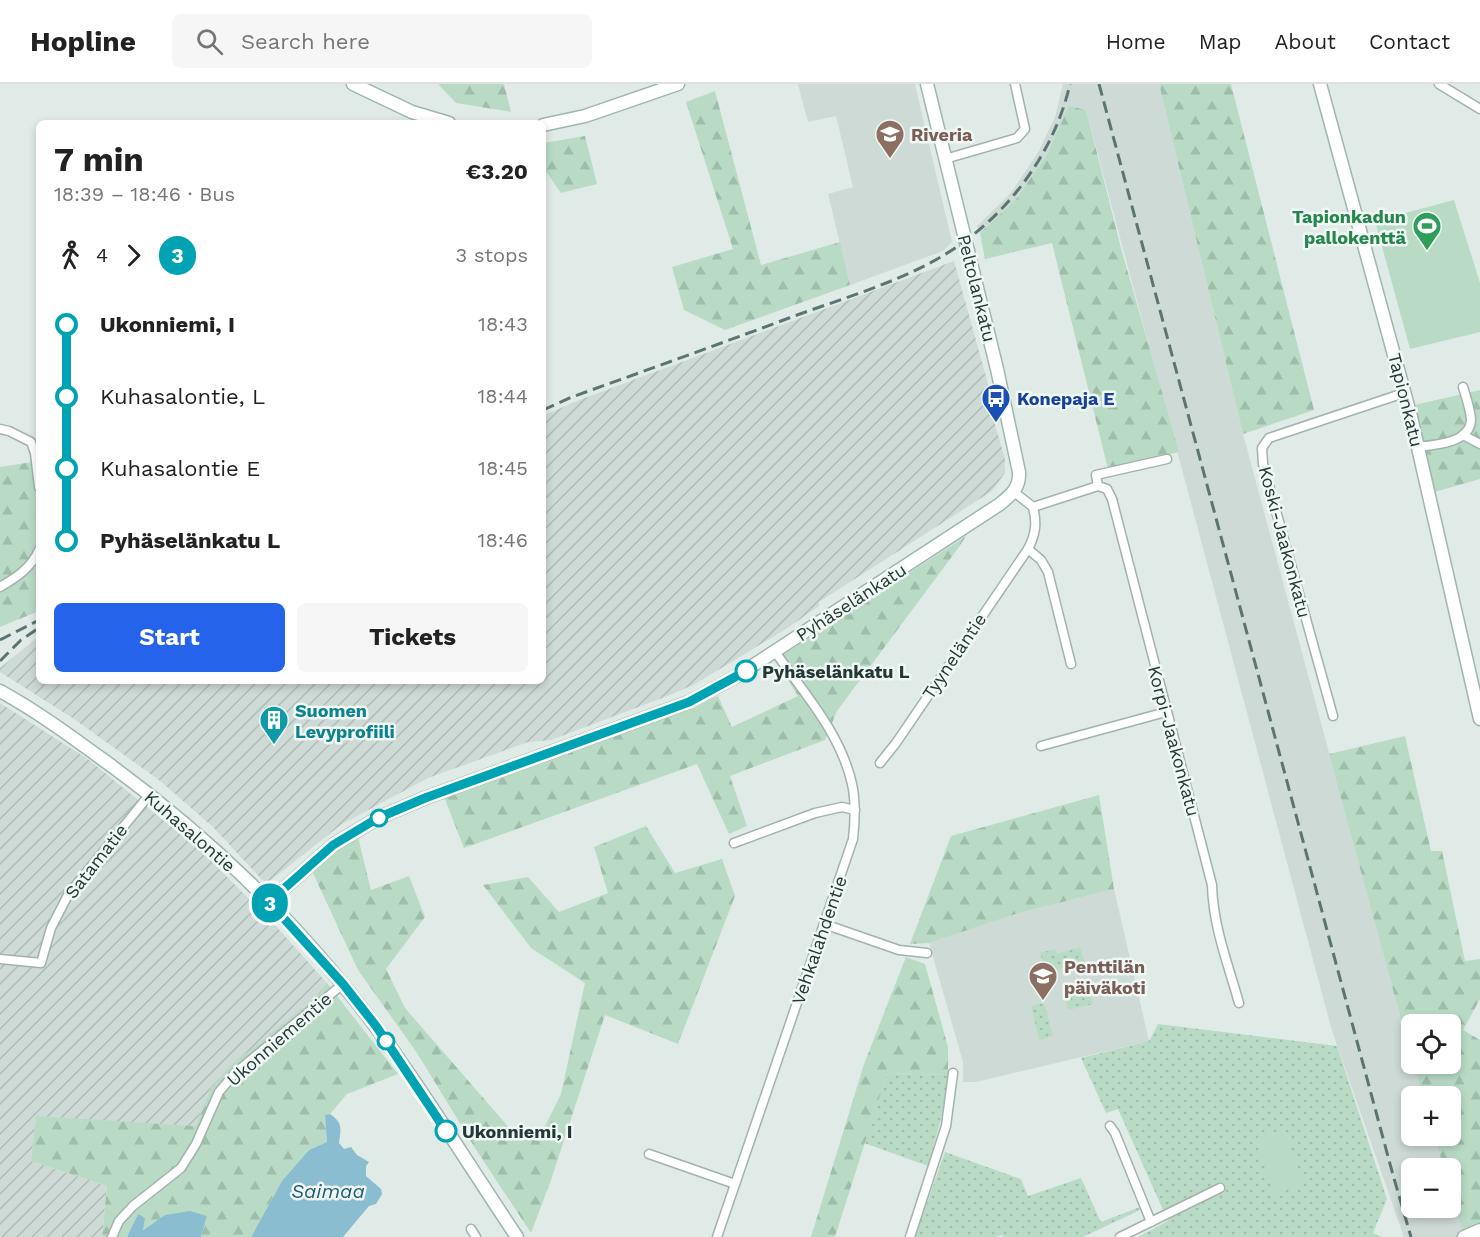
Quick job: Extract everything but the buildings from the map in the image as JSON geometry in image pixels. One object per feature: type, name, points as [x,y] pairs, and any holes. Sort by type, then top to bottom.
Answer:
[{"type":"street","points":[[353,84],[412,112],[439,120]]},
{"type":"street","points":[[546,124],[585,116],[678,84]]},
{"type":"street","name":"Peltolankatu","points":[[927,84],[998,369],[1020,478],[1014,492]]},
{"type":"street","points":[[945,159],[1017,138],[1025,129],[1015,84]]},
{"type":"street","name":"Tapionkatu","points":[[1320,84],[1404,393],[1480,720]]},
{"type":"street","points":[[1439,84],[1480,109]]},
{"type":"street","points":[[1417,447],[1442,443],[1463,435],[1469,429],[1471,419],[1463,387]]},
{"type":"street","name":"Koski-Jaakonkatu","points":[[1333,716],[1263,464],[1262,448],[1269,438],[1404,393]]},
{"type":"street","points":[[0,429],[31,442],[36,462]]},
{"type":"street","points":[[1463,435],[1480,444]]},
{"type":"street","points":[[1033,507],[1098,486],[1096,475],[1167,459]]},
{"type":"street","name":"Korpi-Jaakonkatu","points":[[1098,486],[1107,489],[1112,499],[1212,885],[1216,924],[1239,1002]]},
{"type":"street","points":[[1014,492],[1033,507],[1036,516],[1036,530],[1028,549],[1041,560],[1048,572],[1071,664]]},
{"type":"street","name":"Pyhäselänkatu","points":[[269,902],[333,845],[378,818],[418,801],[689,702],[737,676],[1000,504],[1014,492]]},
{"type":"street","name":"Tyyneläntie","points":[[880,763],[1028,549]]},
{"type":"street","points":[[0,587],[17,576],[36,557]]},
{"type":"street","name":"Vehkalahdentie","points":[[717,1237],[853,839],[855,810],[852,784],[840,749],[776,652]]},
{"type":"street","name":"Kuhasalontie","points":[[0,692],[63,730],[150,794],[206,840],[269,902],[343,984],[406,1069],[517,1237]]},
{"type":"street","points":[[1041,746],[1166,712]]},
{"type":"street","name":"Satamatie","points":[[0,960],[41,963],[51,928],[68,895],[150,794]]},
{"type":"street","points":[[734,843],[815,813],[842,807],[855,810]]},
{"type":"street","points":[[824,924],[899,950],[927,953]]},
{"type":"street","name":"Ukonniementie","points":[[112,1237],[119,1221],[133,1206],[181,1168],[196,1144],[219,1092],[235,1072],[343,984]]},
{"type":"street","points":[[910,1237],[946,1126],[953,1073]]},
{"type":"street","points":[[1110,1126],[1115,1133],[1151,1222]]},
{"type":"street","points":[[649,1154],[735,1184]]},
{"type":"street","points":[[1120,1237],[1220,1188]]},
{"type":"street","points":[[1464,1237],[1480,1230]]},
{"type":"shaded area","name":"Riveria","points":[[798,84],[915,84],[952,242],[943,251],[850,285],[828,194],[853,187],[836,116],[808,122]]},
{"type":"shaded area","points":[[1063,84],[1159,84],[1243,434],[1401,1019],[1401,1074],[1417,1074],[1420,1086],[1401,1086],[1401,1146],[1437,1146],[1441,1158],[1401,1158],[1401,1218],[1459,1218],[1464,1237],[1404,1237],[1332,1031],[1086,110],[1069,107],[1047,154],[1017,198],[980,233],[977,226],[1011,193],[1039,151],[1055,117]]},
{"type":"shaded area","points":[[954,261],[988,384],[989,404],[1005,459],[1005,473],[992,491],[819,602],[819,606],[786,629],[695,684],[551,740],[528,742],[428,778],[342,824],[266,884],[213,827],[159,780],[74,719],[0,672],[0,668],[36,638],[36,684],[546,684],[546,415],[574,402]]},
{"type":"shaded area","points":[[0,703],[89,760],[202,852],[273,923],[327,983],[305,1006],[211,1088],[195,1126],[36,1117],[31,1161],[107,1186],[102,1237],[0,1237]]},
{"type":"shaded area","name":"Penttilän päiväkoti","points":[[1114,889],[1149,1041],[976,1082],[963,1082],[963,1062],[929,943],[1019,913]]},
{"type":"green space","points":[[438,84],[504,84],[511,112],[456,103]]},
{"type":"green space","points":[[1159,84],[1231,84],[1314,410],[1243,434]]},
{"type":"green space","points":[[715,91],[761,265],[840,242],[850,285],[725,330],[684,310],[672,267],[733,249],[686,102]]},
{"type":"green space","points":[[1069,106],[1086,110],[1121,248],[1179,452],[1108,469],[1052,243],[985,259],[980,233],[1017,198],[1047,154]]},
{"type":"green space","points":[[585,136],[597,184],[561,193],[546,171],[546,142]]},
{"type":"green space","name":"Tapionkadun pallokenttä","points":[[1454,200],[1480,283],[1480,332],[1410,349],[1375,221]]},
{"type":"green space","points":[[1480,390],[1480,479],[1431,493],[1410,406]]},
{"type":"green space","points":[[36,461],[36,612],[0,627],[0,467]]},
{"type":"green space","points":[[966,536],[837,711],[825,740],[730,776],[747,826],[729,834],[697,764],[464,848],[444,797],[718,696],[732,727],[798,696],[775,660]]},
{"type":"green space","points":[[1405,736],[1431,851],[1442,851],[1465,961],[1480,959],[1480,999],[1463,1030],[1480,1040],[1480,1237],[1464,1237],[1459,1218],[1461,1218],[1461,1158],[1441,1158],[1437,1146],[1461,1146],[1461,1086],[1420,1086],[1417,1074],[1461,1074],[1461,1014],[1401,1014],[1401,1019],[1329,754]]},
{"type":"green space","points":[[1099,795],[1114,889],[1019,913],[929,943],[910,944],[951,836]]},
{"type":"green space","points":[[646,826],[675,873],[722,859],[735,896],[678,1044],[605,1015],[551,1180],[531,1233],[475,1148],[417,1053],[358,970],[312,871],[335,851],[358,837],[371,890],[409,876],[425,917],[386,969],[405,1008],[511,1130],[541,1134],[561,1094],[585,983],[531,948],[483,885],[528,877],[559,912],[608,893],[594,847]]},
{"type":"green space","points":[[1080,947],[1085,962],[1046,973],[1040,953],[1055,949],[1057,954]]},
{"type":"green space","points":[[906,957],[925,964],[948,1047],[948,1075],[887,1073],[835,1237],[811,1237],[864,1064]]},
{"type":"green space","points":[[327,983],[398,1074],[347,1094],[330,1114],[325,1115],[327,1142],[309,1150],[282,1181],[251,1237],[201,1237],[207,1216],[165,1215],[142,1230],[138,1214],[127,1237],[102,1237],[107,1186],[31,1161],[36,1116],[195,1126],[211,1088],[231,1065],[305,1006]]},
{"type":"green space","points":[[1089,989],[1093,1004],[1068,1010],[1065,996]]},
{"type":"green space","points":[[1044,1003],[1053,1036],[1039,1040],[1031,1006]]},
{"type":"green space","points":[[1158,1024],[1337,1046],[1387,1199],[1373,1233],[1382,1237],[1138,1237],[1168,1221],[1118,1109],[1106,1113],[1081,1058],[1149,1041]]},
{"type":"green space","points":[[887,1073],[948,1075],[942,1115],[928,1166],[864,1143]]},
{"type":"green space","points":[[1285,1129],[1303,1185],[1273,1193],[1257,1137]]},
{"type":"green space","points":[[945,1152],[1021,1179],[1028,1196],[1081,1178],[1101,1222],[1140,1207],[1140,1210],[1083,1237],[1003,1237],[1002,1235],[995,1237],[915,1237]]},
{"type":"water","name":"Saimaa","points":[[330,1114],[340,1126],[339,1143],[344,1149],[351,1147],[357,1155],[369,1162],[366,1166],[366,1176],[381,1189],[382,1194],[376,1204],[369,1206],[343,1237],[251,1237],[282,1181],[309,1150],[327,1142],[325,1115]]},
{"type":"water","points":[[190,1211],[207,1216],[201,1237],[127,1237],[138,1214],[145,1218],[143,1230],[165,1215]]},
{"type":"railway","points":[[546,409],[572,397],[888,282],[944,255],[988,223],[1024,182],[1052,135],[1063,110],[1070,84]]},
{"type":"railway","points":[[1099,84],[1411,1237]]},
{"type":"railway","points":[[0,640],[36,622]]},
{"type":"railway","points":[[0,661],[21,640],[36,630]]},
{"type":"bus line","name":"3","points":[[446,1131],[376,1026],[343,984],[269,902],[333,845],[378,818],[425,798],[689,702],[746,671]]},
{"type":"place","name":"Riveria","points":[[890,160]]},
{"type":"place","name":"Tapionkadun pallokenttä","points":[[1427,252]]},
{"type":"place","name":"Konepaja E","points":[[996,424]]},
{"type":"place","name":"Pyhäselänkatu L","points":[[746,671]]},
{"type":"place","name":"Suomen Levyprofiili","points":[[274,746]]},
{"type":"place","name":"Penttilän päiväkoti","points":[[1043,1002]]},
{"type":"place","name":"Ukonniemi, I","points":[[446,1131]]}]
